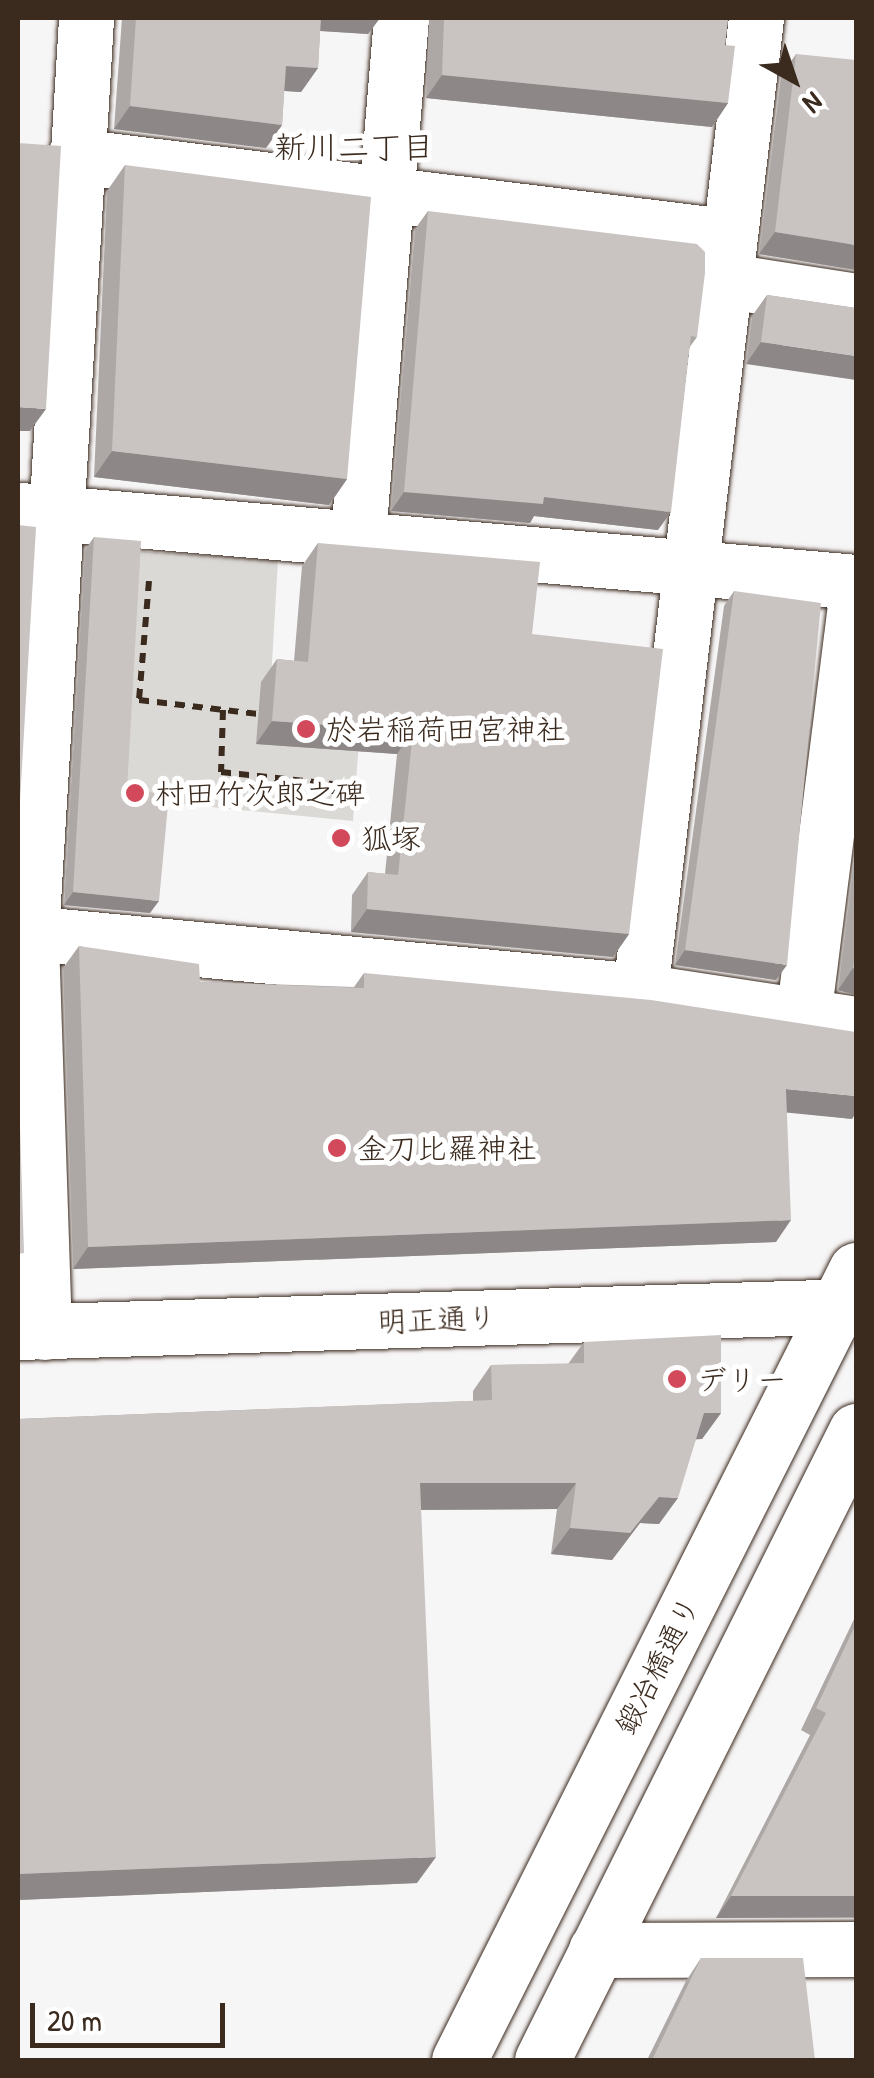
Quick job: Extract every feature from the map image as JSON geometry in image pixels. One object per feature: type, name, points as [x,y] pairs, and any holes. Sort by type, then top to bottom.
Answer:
[{"type":"street","points":[[31,1332],[24,933],[37,511],[76,156],[86,18]]},
{"type":"street","points":[[358,535],[382,192],[401,18]]},
{"type":"street","points":[[640,991],[724,258],[756,18]]},
{"type":"street","points":[[76,156],[382,192],[724,258],[856,300]]},
{"type":"street","points":[[37,511],[358,535],[856,582]]},
{"type":"street","points":[[804,1017],[856,600]]},
{"type":"street","points":[[24,933],[640,991],[856,1024]]},
{"type":"street","name":"明正通り","points":[[31,1332],[851,1294]]},
{"type":"street","name":"鍛冶橋通り","points":[[459,2060],[851,1294]]},
{"type":"street","points":[[542,2060],[856,1431]]},
{"type":"street","points":[[596,1950],[856,1949]]},
{"type":"path","points":[[154,520],[140,700],[258,714]]},
{"type":"path","points":[[222,710],[221,772],[332,784],[333,810]]},
{"type":"shaded area","points":[[136,551],[278,560],[271,680],[363,688],[353,821],[121,798]]},
{"type":"building","points":[[136,18],[321,18],[318,68],[286,66],[282,125],[130,106]]},
{"type":"building","points":[[444,18],[728,18],[725,45],[735,46],[728,103],[442,75]]},
{"type":"building","points":[[796,54],[856,60],[856,245],[775,232]]},
{"type":"building","points":[[18,143],[61,146],[46,409],[18,407]]},
{"type":"building","points":[[125,165],[371,197],[347,479],[112,451]]},
{"type":"building","points":[[428,211],[697,244],[705,252],[697,337],[691,336],[671,512],[544,497],[543,504],[404,492]]},
{"type":"building","points":[[767,295],[856,308],[856,356],[761,342]]},
{"type":"building","points":[[18,525],[36,527],[18,835]]},
{"type":"building","points":[[94,537],[141,541],[127,790],[169,794],[159,901],[73,892]]},
{"type":"building","points":[[318,543],[540,562],[532,634],[663,649],[629,934],[367,909],[368,872],[398,875],[413,731],[272,721],[277,659],[308,662]]},
{"type":"building","points":[[734,591],[821,603],[787,965],[685,950]]},
{"type":"building","points":[[79,946],[199,964],[200,982],[364,988],[364,973],[651,1000],[856,1032],[856,1096],[786,1089],[791,1220],[88,1247]]},
{"type":"building","points":[[18,1062],[24,1253],[18,1254]]},
{"type":"building","points":[[721,1335],[721,1413],[704,1413],[678,1498],[659,1497],[630,1533],[570,1528],[576,1483],[420,1483],[436,1857],[18,1874],[18,1419],[492,1400],[491,1365],[584,1363],[584,1342]]},
{"type":"building","points":[[856,1624],[856,1896],[731,1896],[826,1713],[816,1708]]},
{"type":"building","points":[[701,1958],[803,1958],[815,2060],[652,2060]]},
{"type":"place","name":"於岩稲荷田宮神社","points":[[306,729]]},
{"type":"place","name":"村田竹次郎之碑","points":[[135,793]]},
{"type":"place","name":"狐塚","points":[[341,838]]},
{"type":"place","name":"金刀比羅神社","points":[[337,1148]]},
{"type":"place","name":"デリー","points":[[677,1379]]},
{"type":"district","name":"新川二丁目","points":[[354,147]]}]
